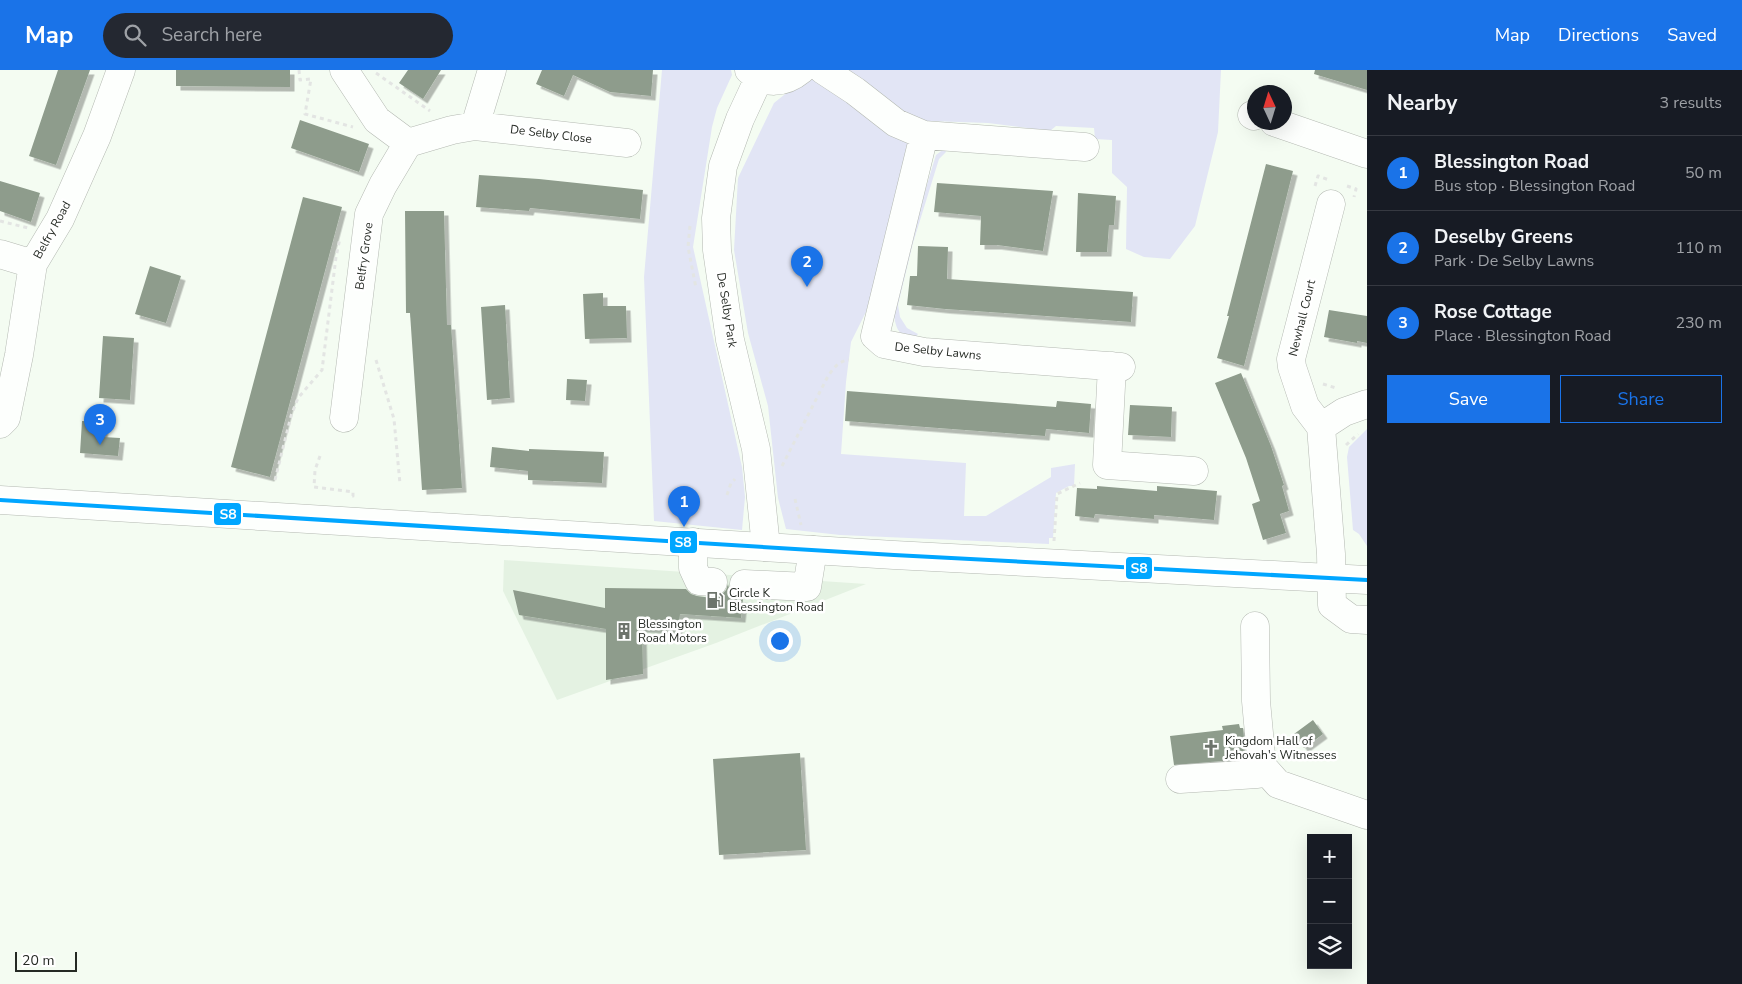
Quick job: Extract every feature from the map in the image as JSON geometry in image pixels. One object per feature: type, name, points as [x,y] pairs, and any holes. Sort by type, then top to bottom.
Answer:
[{"type":"street","name":"Belfry Road","points":[[0,424],[6,418],[19,355],[33,264],[60,219],[97,136],[121,70]]},
{"type":"street","points":[[344,70],[377,120],[408,143],[452,130],[474,126],[492,70]]},
{"type":"street","name":"De Selby Park","points":[[766,547],[756,449],[730,340],[717,250],[716,218],[723,166],[754,74],[770,81],[781,81],[792,77],[801,70]]},
{"type":"street","points":[[823,70],[855,91],[896,124],[924,135],[1086,147]]},
{"type":"street","name":"De Selby Close","points":[[474,126],[627,143]]},
{"type":"street","points":[[1292,129],[1367,154]]},
{"type":"street","name":"De Selby Lawns","points":[[924,135],[875,336],[884,344],[924,352],[1116,366],[1107,465],[1194,471]]},
{"type":"street","name":"Belfry Grove","points":[[344,418],[369,214],[383,185],[408,143]]},
{"type":"street","name":"Newhall Court","points":[[1321,427],[1305,406],[1291,359],[1336,194]]},
{"type":"street","points":[[0,254],[33,264]]},
{"type":"street","points":[[1367,404],[1344,412],[1321,427],[1331,554],[1332,606],[1351,619],[1367,620]]},
{"type":"street","points":[[0,500],[766,547],[807,538],[1367,580]]},
{"type":"street","points":[[744,584],[806,587],[807,538]]},
{"type":"street","points":[[693,542],[693,568],[699,581],[713,582]]},
{"type":"street","points":[[1255,626],[1256,701],[1262,766],[1278,784],[1367,815]]},
{"type":"street","points":[[1180,779],[1257,774],[1262,766]]},
{"type":"path","points":[[299,70],[300,80],[311,80],[305,114],[360,129]]},
{"type":"path","points":[[372,70],[432,113]]},
{"type":"path","points":[[275,480],[291,416],[298,398],[322,370],[336,257],[342,230]]},
{"type":"path","points":[[376,359],[394,419],[400,484]]},
{"type":"path","points":[[781,469],[828,376],[842,360],[849,360]]},
{"type":"path","points":[[1320,383],[1339,389]]},
{"type":"path","points":[[320,456],[315,470],[314,487],[353,492],[353,496],[335,495]]},
{"type":"path","points":[[1054,549],[1057,494],[1080,483]]},
{"type":"path","points":[[795,499],[807,538]]},
{"type":"shaded area","points":[[662,70],[731,70],[732,75],[717,108],[712,127],[693,247],[742,467],[745,497],[742,530],[654,521],[644,277]]},
{"type":"shaded area","points":[[815,70],[1221,70],[1218,132],[1195,226],[1170,259],[1144,257],[1126,249],[1127,187],[1112,173],[1112,140],[1095,139],[1094,128],[1056,126],[1050,131],[988,123],[930,121],[905,158],[881,262],[866,312],[851,342],[841,454],[966,463],[964,516],[986,516],[1051,477],[1051,468],[1075,464],[1074,486],[1069,486],[1056,493],[1053,538],[1049,538],[1049,544],[840,535],[786,529],[778,498],[768,406],[748,333],[734,250],[738,178],[774,103]]},
{"type":"shaded area","points":[[944,149],[946,152],[939,159],[913,243],[898,305],[900,317],[907,328],[918,334],[915,338],[905,336],[900,332],[896,326],[894,316],[917,217],[936,155]]},
{"type":"shaded area","points":[[1367,429],[1367,546],[1359,534],[1353,530],[1347,457],[1349,447]]},
{"type":"shaded area","points":[[504,560],[866,584],[716,643],[557,700],[503,591]]},
{"type":"building","points":[[58,70],[90,70],[56,165],[29,156]]},
{"type":"building","points":[[176,70],[290,70],[290,87],[176,86]]},
{"type":"building","points":[[408,70],[441,70],[423,99],[399,83]]},
{"type":"building","points":[[542,70],[653,70],[651,96],[610,92],[573,75],[564,96],[536,84]]},
{"type":"building","points":[[1315,70],[1367,70],[1367,90],[1314,74]]},
{"type":"building","points":[[300,120],[369,144],[359,172],[291,148]]},
{"type":"building","points":[[1266,164],[1293,171],[1244,366],[1217,358]]},
{"type":"building","points":[[479,175],[643,190],[640,219],[530,208],[529,211],[476,207]]},
{"type":"building","points":[[0,181],[40,193],[31,222],[0,211]]},
{"type":"building","points":[[937,183],[1053,191],[1043,251],[997,245],[980,245],[981,216],[934,212]]},
{"type":"building","points":[[1078,193],[1116,196],[1114,225],[1109,225],[1107,252],[1076,252]]},
{"type":"building","points":[[303,197],[342,207],[270,477],[231,467]]},
{"type":"building","points":[[405,211],[444,211],[447,325],[451,325],[462,488],[422,490],[410,313],[406,313]]},
{"type":"building","points":[[918,246],[948,247],[947,279],[1133,292],[1131,322],[907,305],[910,276],[917,276]]},
{"type":"building","points":[[150,266],[181,276],[166,323],[135,314]]},
{"type":"building","points":[[603,293],[603,306],[626,306],[627,338],[585,339],[583,294]]},
{"type":"building","points":[[505,305],[510,398],[487,400],[481,307]]},
{"type":"building","points":[[1329,310],[1367,316],[1367,343],[1324,337]]},
{"type":"building","points":[[103,336],[134,338],[130,400],[99,398]]},
{"type":"building","points":[[1241,373],[1271,446],[1284,485],[1282,486],[1289,511],[1280,514],[1286,533],[1263,540],[1252,504],[1260,501],[1246,458],[1215,383]]},
{"type":"building","points":[[567,379],[587,380],[585,401],[566,400]]},
{"type":"building","points":[[847,391],[1056,407],[1057,401],[1091,404],[1089,433],[1046,429],[1045,436],[845,421]]},
{"type":"building","points":[[1130,405],[1172,407],[1171,437],[1128,435]]},
{"type":"building","points":[[82,421],[104,422],[103,437],[120,438],[118,456],[80,453]]},
{"type":"building","points":[[492,447],[529,451],[529,449],[604,452],[602,483],[528,480],[528,471],[490,467]]},
{"type":"building","points":[[1097,486],[1157,491],[1157,486],[1217,491],[1214,520],[1154,515],[1154,519],[1095,514],[1094,518],[1075,516],[1077,488],[1097,489]]},
{"type":"building","points":[[728,584],[730,592],[735,597],[743,599],[741,618],[680,614],[678,630],[642,628],[643,674],[606,680],[606,629],[519,615],[513,590],[605,608],[605,588],[686,589],[691,594],[712,598],[720,596],[726,590]]},
{"type":"building","points":[[1313,720],[1323,734],[1304,748],[1294,734]]},
{"type":"building","name":"Kingdom Hall of Jehovah's Witnesses","points":[[1239,724],[1240,728],[1243,728],[1246,759],[1174,765],[1170,736],[1223,730],[1222,726]]},
{"type":"building","points":[[800,753],[806,850],[719,855],[713,759]]},
{"type":"transit line","name":"S8","points":[[0,500],[894,555],[1367,580]]},
{"type":"place","name":"Deselby Greens","points":[[807,287]]},
{"type":"place","name":"Rose Cottage","points":[[100,445]]},
{"type":"place","name":"Blessington Road","points":[[684,527]]},
{"type":"place","name":"Circle K Blessington Road","points":[[715,600]]},
{"type":"place","name":"Blessington Road Motors","points":[[624,631]]},
{"type":"place","name":"Kingdom Hall of Jehovah's Witnesses","points":[[1211,748]]}]
